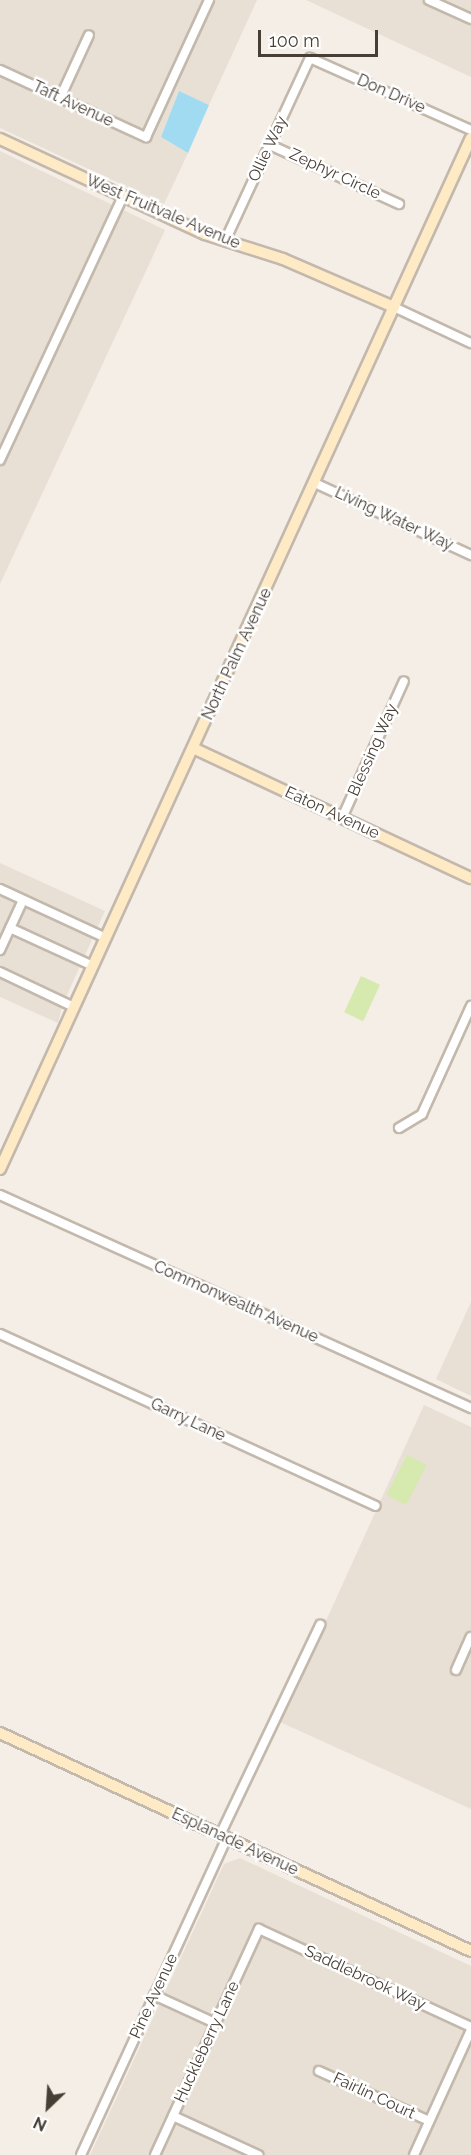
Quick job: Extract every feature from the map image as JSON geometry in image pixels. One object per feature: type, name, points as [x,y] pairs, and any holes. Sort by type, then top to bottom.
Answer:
[{"type":"street","name":"Taft Avenue","points":[[0,70],[146,137],[209,0]]},
{"type":"street","points":[[429,0],[471,19]]},
{"type":"street","points":[[60,98],[89,35]]},
{"type":"street","name":"Don Drive","points":[[310,58],[471,130]]},
{"type":"street","name":"Ollie Way","points":[[225,241],[310,58]]},
{"type":"street","name":"North Palm Avenue","points":[[0,1169],[317,484],[471,138]]},
{"type":"street","name":"West Fruitvale Avenue","points":[[0,140],[225,241],[283,259],[394,307]]},
{"type":"street","name":"Zephyr Circle","points":[[270,145],[399,204]]},
{"type":"street","points":[[0,460],[4,442],[123,196]]},
{"type":"street","points":[[394,307],[471,343]]},
{"type":"street","name":"Living Water Way","points":[[317,484],[471,555]]},
{"type":"street","name":"Blessing Way","points":[[342,818],[404,681]]},
{"type":"street","name":"Eaton Avenue","points":[[193,748],[471,878]]},
{"type":"street","points":[[0,889],[106,938]]},
{"type":"street","points":[[0,950],[23,900]]},
{"type":"street","points":[[10,928],[93,966]]},
{"type":"street","points":[[0,972],[74,1007]]},
{"type":"street","points":[[399,1128],[422,1114],[471,1006]]},
{"type":"street","name":"Commonwealth Avenue","points":[[0,1196],[471,1408]]},
{"type":"street","name":"Garry Lane","points":[[0,1334],[375,1506]]},
{"type":"street","name":"Pine Avenue","points":[[81,2155],[320,1625]]},
{"type":"street","points":[[456,1670],[471,1637]]},
{"type":"street","name":"Esplanade Avenue","points":[[0,1733],[471,1951]]},
{"type":"street","name":"Huckleberry Lane","points":[[155,2155],[259,1929]]},
{"type":"street","name":"Saddlebrook Way","points":[[259,1929],[471,2029]]},
{"type":"street","points":[[154,1995],[215,2023]]},
{"type":"street","points":[[414,2155],[471,2029]]},
{"type":"street","name":"Fairlin Court","points":[[319,2071],[429,2121]]},
{"type":"street","points":[[173,2116],[258,2155]]},
{"type":"shaded area","points":[[0,0],[257,0],[209,105],[179,92],[161,137],[188,153],[164,204],[0,128]]},
{"type":"shaded area","points":[[306,0],[471,0],[471,77]]},
{"type":"shaded area","points":[[0,151],[165,230],[0,584]]},
{"type":"shaded area","points":[[0,863],[105,911],[62,1006],[58,1023],[0,997]]},
{"type":"shaded area","points":[[471,1302],[471,1396],[436,1379]]},
{"type":"shaded area","points":[[424,1405],[471,1427],[471,1809],[280,1722]]},
{"type":"shaded area","points":[[240,1858],[471,1966],[471,2155],[90,2155],[224,1864]]},
{"type":"green space","points":[[361,976],[380,985],[363,1021],[344,1012]]},
{"type":"green space","points":[[407,1455],[427,1465],[406,1505],[387,1495]]},
{"type":"water","points":[[179,91],[209,105],[188,153],[161,137]]}]
